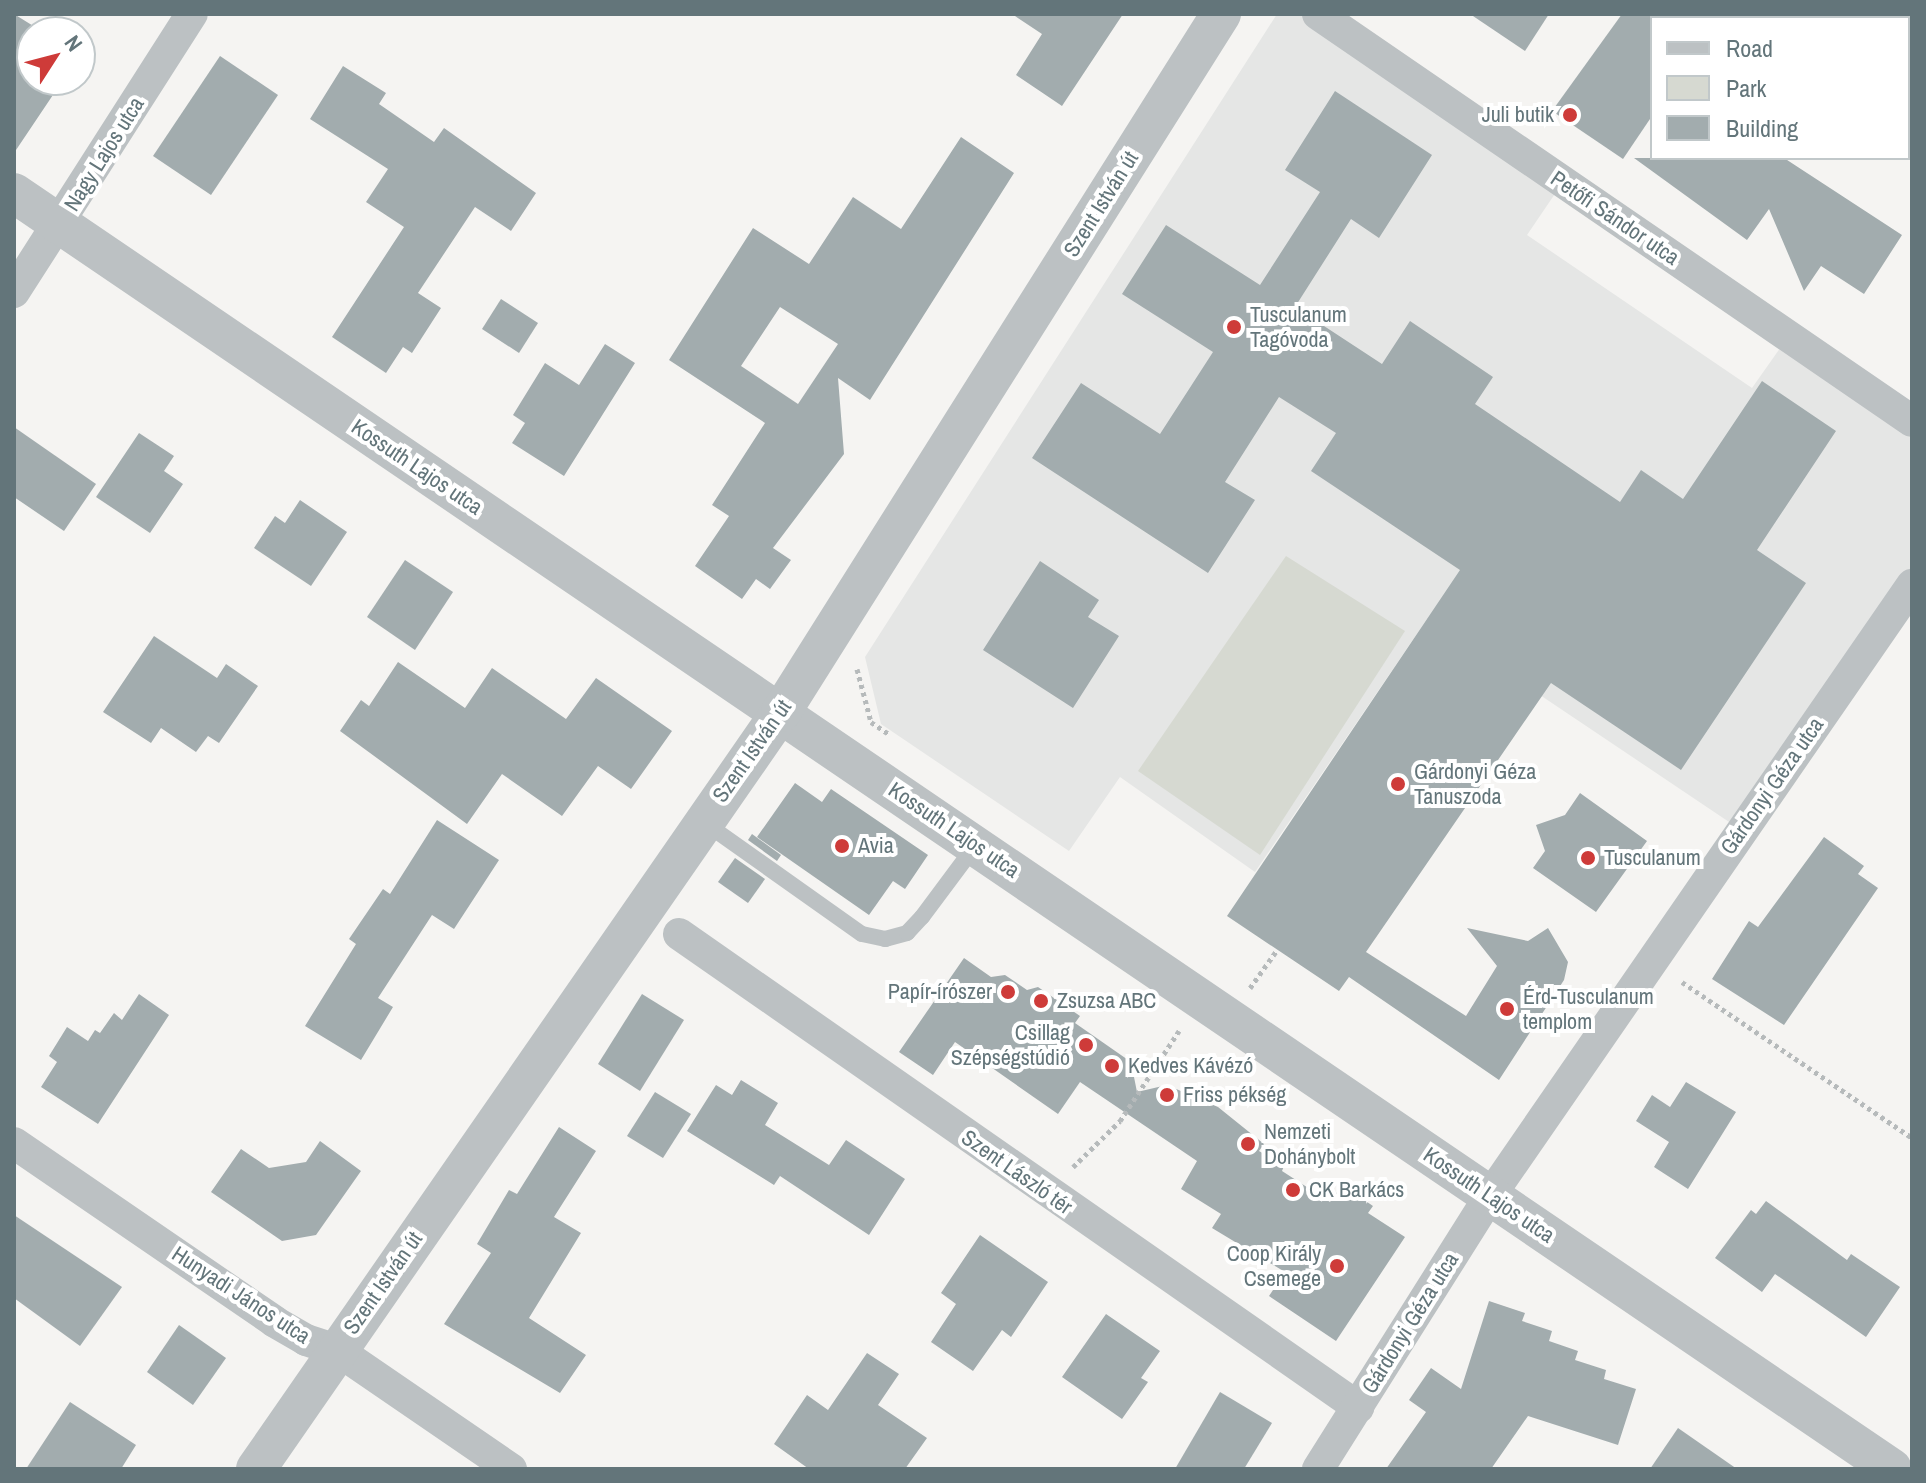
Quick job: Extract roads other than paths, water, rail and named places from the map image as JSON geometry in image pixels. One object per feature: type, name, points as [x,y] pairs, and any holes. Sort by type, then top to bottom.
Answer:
[{"type":"street","name":"Nagy Lajos utca","points":[[14,292],[192,14]]},
{"type":"street","name":"Szent István út","points":[[256,1469],[702,821],[781,712],[1221,14]]},
{"type":"street","name":"Petőfi Sándor utca","points":[[1318,14],[1912,421]]},
{"type":"street","name":"Kossuth Lajos utca","points":[[14,193],[1892,1469]]},
{"type":"street","name":"Gárdonyi Géza utca","points":[[1318,1469],[1490,1196],[1912,585]]},
{"type":"street","name":"Szent László tér","points":[[679,934],[1358,1407]]},
{"type":"street","name":"Hunyadi János utca","points":[[14,1143],[275,1322],[306,1340],[337,1350],[511,1469]]},
{"type":"lane","points":[[702,821],[862,934],[885,939],[907,933],[976,845]]},
{"type":"place","name":"Juli butik","points":[[1570,115]]},
{"type":"place","name":"Tusculanum Tagóvoda","points":[[1234,327]]},
{"type":"place","name":"Gárdonyi Géza Tanuszoda","points":[[1398,784]]},
{"type":"place","name":"Avia","points":[[842,846]]},
{"type":"place","name":"Tusculanum","points":[[1588,858]]},
{"type":"place","name":"Papír-írószer","points":[[1008,992]]},
{"type":"place","name":"Zsuzsa ABC","points":[[1041,1001]]},
{"type":"place","name":"Érd-Tusculanum templom","points":[[1507,1009]]},
{"type":"place","name":"Csillag Szépségstúdió","points":[[1086,1045]]},
{"type":"place","name":"Kedves Kávézó","points":[[1112,1066]]},
{"type":"place","name":"Friss pékség","points":[[1167,1095]]},
{"type":"place","name":"Nemzeti Dohánybolt","points":[[1248,1144]]},
{"type":"place","name":"CK Barkács","points":[[1293,1190]]},
{"type":"place","name":"Coop Király Csemege","points":[[1337,1266]]}]
